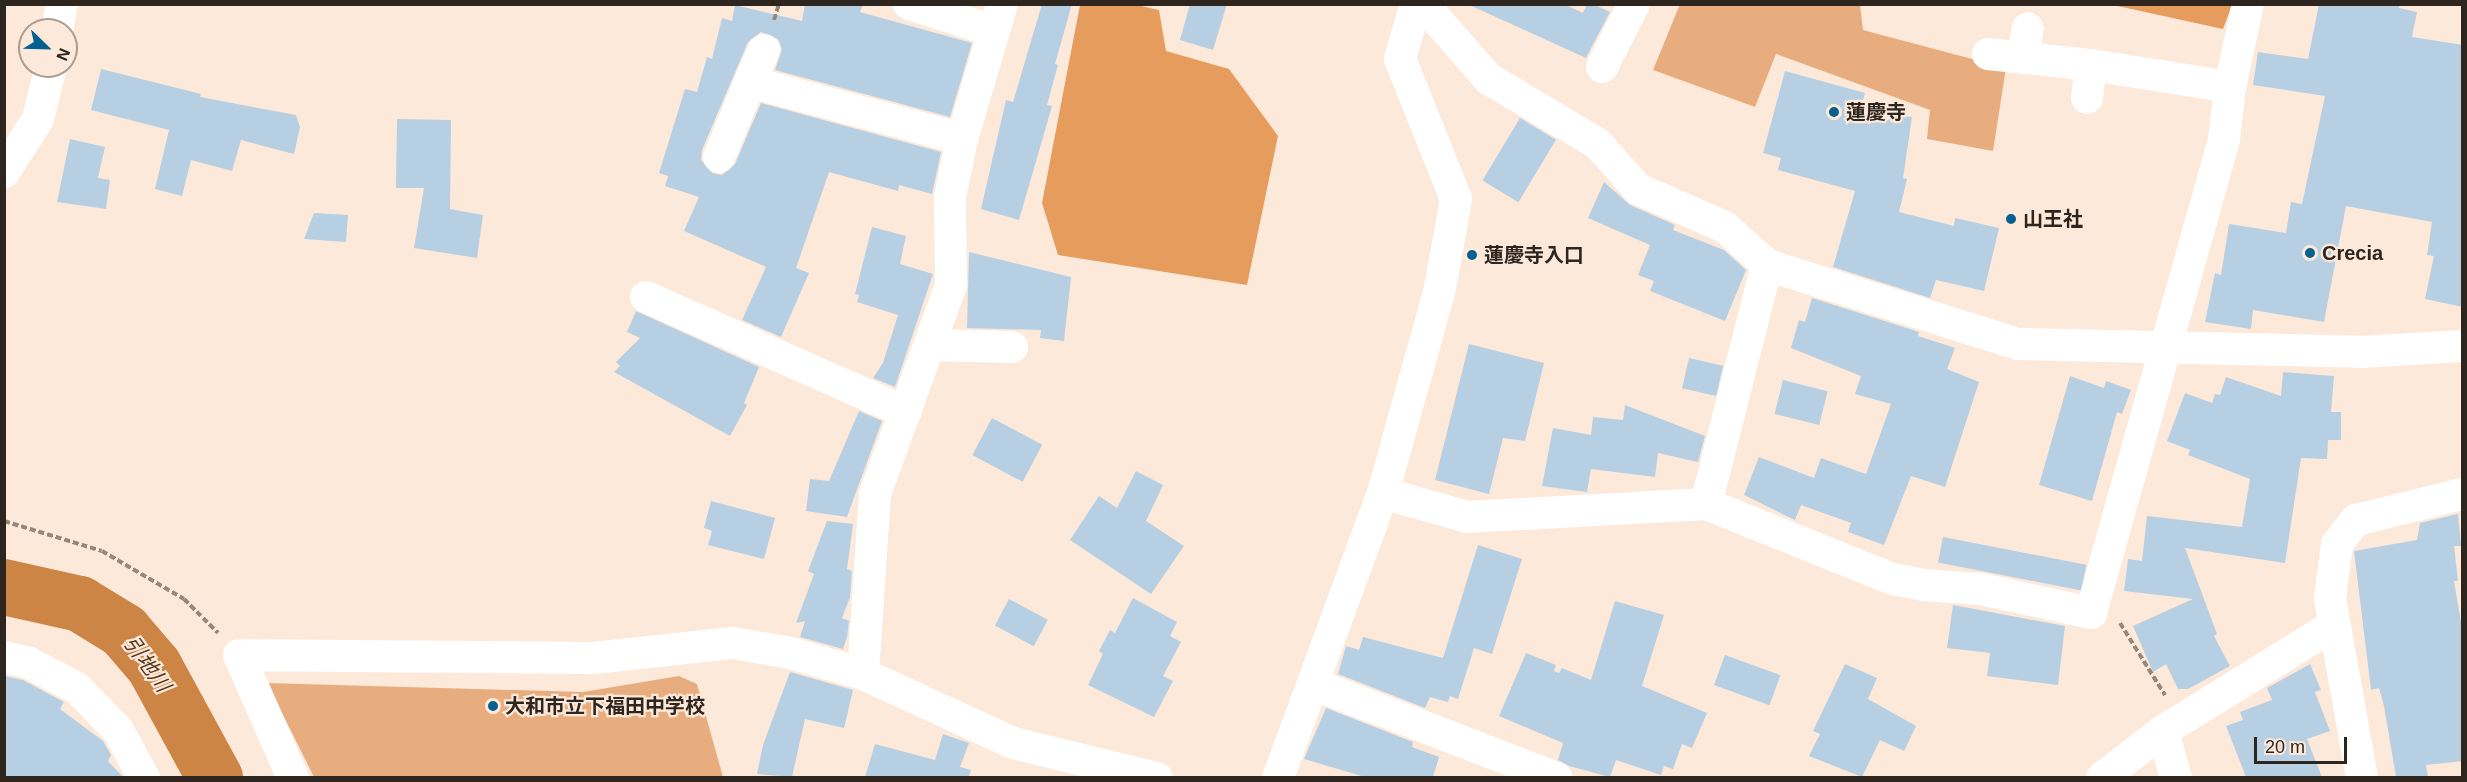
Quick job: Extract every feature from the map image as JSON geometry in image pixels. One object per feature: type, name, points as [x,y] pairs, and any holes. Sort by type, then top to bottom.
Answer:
[{"type":"street","points":[[863,674],[875,494],[951,285],[950,197],[962,139],[998,18],[909,4]]},
{"type":"street","points":[[1278,777],[1383,493],[1433,322],[1456,199],[1400,59],[1416,4]]},
{"type":"street","points":[[1423,4],[1489,79],[1598,144],[1638,189],[1725,227],[1767,266],[2018,344],[2362,352],[2463,346]]},
{"type":"street","points":[[1602,67],[1634,4]]},
{"type":"street","points":[[1383,493],[1467,517],[1706,504],[1893,579],[1981,589],[2091,613],[2224,139],[2230,87],[2248,4]]},
{"type":"street","points":[[1988,54],[2025,43],[2091,65],[2230,87]]},
{"type":"street","points":[[719,157],[764,50]]},
{"type":"street","points":[[2087,98],[2091,65]]},
{"type":"street","points":[[4,172],[38,119],[48,78]]},
{"type":"street","points":[[750,82],[962,139]]},
{"type":"street","points":[[1706,504],[1767,266]]},
{"type":"street","points":[[646,297],[906,411]]},
{"type":"street","points":[[930,345],[1012,347]]},
{"type":"street","points":[[2362,777],[2330,598],[2337,544],[2355,520],[2463,494]]},
{"type":"street","points":[[2102,777],[2171,724],[2334,624]]},
{"type":"street","points":[[293,777],[238,655],[594,658],[733,643],[790,652],[863,674],[1013,743],[1157,777]]},
{"type":"street","points":[[4,657],[29,663],[77,688],[118,730],[144,777]]},
{"type":"street","points":[[1313,684],[1556,777]]},
{"type":"street","points":[[2171,724],[2176,777]]},
{"type":"path","points":[[4,521],[102,551],[184,599],[238,655]]},
{"type":"path","points":[[2099,589],[2171,724]]},
{"type":"shaded area","points":[[1680,4],[1860,5],[1863,30],[2006,68],[1993,151],[1927,139],[1930,110],[1776,54],[1755,107],[1653,70]]},
{"type":"shaded area","points":[[1080,5],[1137,5],[1159,10],[1166,51],[1229,69],[1278,136],[1247,285],[1058,255],[1042,203]]},
{"type":"shaded area","points":[[2113,5],[2232,5],[2223,29]]},
{"type":"shaded area","name":"大和市立下福田中学校","points":[[679,676],[697,684],[723,777],[314,777],[267,683],[583,692]]},
{"type":"building","points":[[805,4],[863,4],[860,12],[972,43],[950,117],[775,70],[782,49],[778,39],[761,32],[748,42],[702,150],[701,160],[712,173],[722,175],[735,164],[761,103],[941,152],[932,194],[899,185],[898,191],[829,172],[796,268],[809,273],[781,337],[742,320],[766,267],[684,231],[699,197],[665,186],[668,176],[659,173],[685,89],[697,92],[707,57],[712,59],[722,18],[732,21],[735,5],[802,21]]},
{"type":"building","points":[[1042,4],[1072,4],[1055,64],[1058,65],[1047,105],[1052,106],[1019,220],[981,209],[1006,100],[1013,102]]},
{"type":"building","points":[[1190,4],[1227,4],[1213,50],[1180,40]]},
{"type":"building","points":[[1467,4],[1564,4],[1583,13],[1587,4],[1593,4],[1610,12],[1586,58]]},
{"type":"building","points":[[2319,4],[2399,4],[2399,8],[2417,12],[2412,37],[2463,45],[2463,307],[2425,299],[2434,256],[2427,255],[2432,222],[2346,206],[2324,322],[2253,310],[2251,329],[2205,322],[2215,273],[2221,275],[2229,224],[2286,233],[2291,202],[2302,204],[2325,96],[2253,85],[2258,52],[2308,59]]},
{"type":"building","points":[[101,69],[201,94],[200,97],[296,115],[300,127],[294,154],[241,140],[232,171],[191,160],[182,196],[155,189],[169,130],[91,110]]},
{"type":"building","points":[[1785,71],[1865,93],[1860,110],[1912,117],[1903,178],[1907,179],[1899,212],[1954,226],[1955,218],[1999,228],[1984,291],[1936,280],[1930,298],[1833,267],[1855,191],[1778,170],[1781,158],[1763,153]]},
{"type":"building","points":[[1520,118],[1556,140],[1518,202],[1482,181]]},
{"type":"building","points":[[397,119],[451,120],[450,209],[483,215],[477,258],[414,248],[424,188],[396,188]]},
{"type":"building","points":[[70,139],[105,147],[98,178],[110,180],[106,209],[57,202]]},
{"type":"building","points":[[1604,182],[1630,205],[1675,225],[1673,230],[1724,250],[1746,270],[1725,321],[1650,291],[1654,281],[1638,275],[1650,245],[1588,218]]},
{"type":"building","points":[[314,213],[348,215],[346,242],[304,239]]},
{"type":"building","points":[[872,227],[906,236],[900,264],[933,274],[895,387],[873,378],[883,363],[898,315],[857,302],[859,295],[855,294]]},
{"type":"building","points":[[969,252],[1071,277],[1064,341],[1040,338],[1041,330],[967,328]]},
{"type":"building","points":[[1812,298],[1919,332],[1918,336],[1955,348],[1947,369],[1979,382],[1945,487],[1911,476],[1884,545],[1848,532],[1851,523],[1801,505],[1795,520],[1744,495],[1759,457],[1814,478],[1821,458],[1866,474],[1891,404],[1855,394],[1861,376],[1791,348],[1799,320],[1805,322]]},
{"type":"building","points":[[636,311],[759,367],[744,403],[747,405],[730,436],[614,372],[620,366],[616,362],[640,338],[627,332]]},
{"type":"building","points":[[1469,344],[1544,363],[1525,441],[1503,438],[1489,494],[1435,480]]},
{"type":"building","points":[[1689,358],[1723,366],[1716,396],[1682,388]]},
{"type":"building","points":[[2283,372],[2334,376],[2331,412],[2341,412],[2341,440],[2328,440],[2327,459],[2301,458],[2285,563],[2185,548],[2217,634],[2214,636],[2230,666],[2188,689],[2178,689],[2166,664],[2153,672],[2133,626],[2193,599],[2124,591],[2128,559],[2142,561],[2147,516],[2242,527],[2250,479],[2188,455],[2190,450],[2167,441],[2185,393],[2212,403],[2215,394],[2220,395],[2226,377],[2281,396]]},
{"type":"building","points":[[2070,376],[2104,388],[2106,381],[2131,390],[2122,414],[2117,412],[2092,501],[2039,485]]},
{"type":"building","points":[[1783,380],[1828,391],[1819,425],[1775,414]]},
{"type":"building","points":[[1625,405],[1705,436],[1698,462],[1658,453],[1655,477],[1591,469],[1587,492],[1542,486],[1553,428],[1591,435],[1593,417],[1623,420]]},
{"type":"building","points":[[859,411],[882,421],[847,517],[806,511],[810,479],[829,481]]},
{"type":"building","points":[[992,418],[1042,445],[1023,482],[972,455]]},
{"type":"building","points":[[1136,471],[1163,485],[1146,521],[1184,546],[1151,594],[1070,540],[1099,496],[1117,508]]},
{"type":"building","points":[[711,501],[775,518],[764,559],[708,545],[712,531],[704,528]]},
{"type":"building","points":[[2458,514],[2461,546],[2454,546],[2458,581],[2454,581],[2463,634],[2463,761],[2426,765],[2428,777],[2396,777],[2379,688],[2371,690],[2354,551],[2417,540],[2420,523]]},
{"type":"building","points":[[827,521],[853,524],[847,569],[852,571],[850,597],[842,618],[849,621],[843,649],[800,637],[805,621],[796,623],[814,574],[808,571]]},
{"type":"building","points":[[1943,537],[2086,565],[2081,590],[1938,563]]},
{"type":"building","points":[[1478,545],[1522,559],[1492,654],[1474,648],[1458,699],[1450,696],[1448,702],[1430,697],[1425,708],[1338,674],[1346,646],[1359,650],[1363,637],[1443,658]]},
{"type":"building","points":[[1133,598],[1177,622],[1170,636],[1181,642],[1163,676],[1173,681],[1154,717],[1088,685],[1103,654],[1099,651],[1110,630],[1115,633]]},
{"type":"building","points":[[1009,599],[1048,620],[1034,646],[995,625]]},
{"type":"building","points":[[1615,601],[1664,615],[1642,686],[1707,713],[1692,748],[1682,744],[1673,769],[1664,766],[1661,775],[1616,760],[1610,777],[1569,766],[1558,760],[1563,743],[1499,716],[1526,653],[1556,665],[1554,671],[1559,673],[1562,668],[1591,680]]},
{"type":"building","points":[[1953,605],[2065,626],[2058,685],[1987,676],[1990,653],[1947,648]]},
{"type":"building","points":[[1725,655],[1780,675],[1769,705],[1714,685]]},
{"type":"building","points":[[1845,664],[1877,678],[1868,699],[1916,726],[1904,751],[1880,740],[1862,777],[1809,756],[1820,734],[1813,731]]},
{"type":"building","points":[[2310,664],[2321,690],[2315,692],[2330,731],[2307,739],[2322,777],[2246,777],[2226,726],[2243,720],[2240,712],[2272,700],[2267,688]]},
{"type":"building","points":[[790,672],[853,690],[844,728],[805,719],[792,777],[757,774],[763,745]]},
{"type":"building","points":[[4,676],[23,680],[64,702],[60,709],[103,741],[111,755],[108,761],[123,777],[4,777]]},
{"type":"building","points":[[1326,708],[1413,742],[1412,747],[1439,757],[1433,777],[1365,777],[1304,759]]},
{"type":"building","points":[[943,734],[969,743],[960,767],[971,770],[969,777],[865,777],[875,744],[935,760]]},
{"type":"waterway","name":"引地川","points":[[4,587],[80,604],[124,631],[154,666],[215,778]]},
{"type":"place","name":"蓮慶寺","points":[[1834,112]]},
{"type":"place","name":"山王社","points":[[2011,219]]},
{"type":"place","name":"Crecia","points":[[2310,253]]},
{"type":"place","name":"蓮慶寺入口","points":[[1472,255]]},
{"type":"place","name":"大和市立下福田中学校","points":[[493,706]]}]
